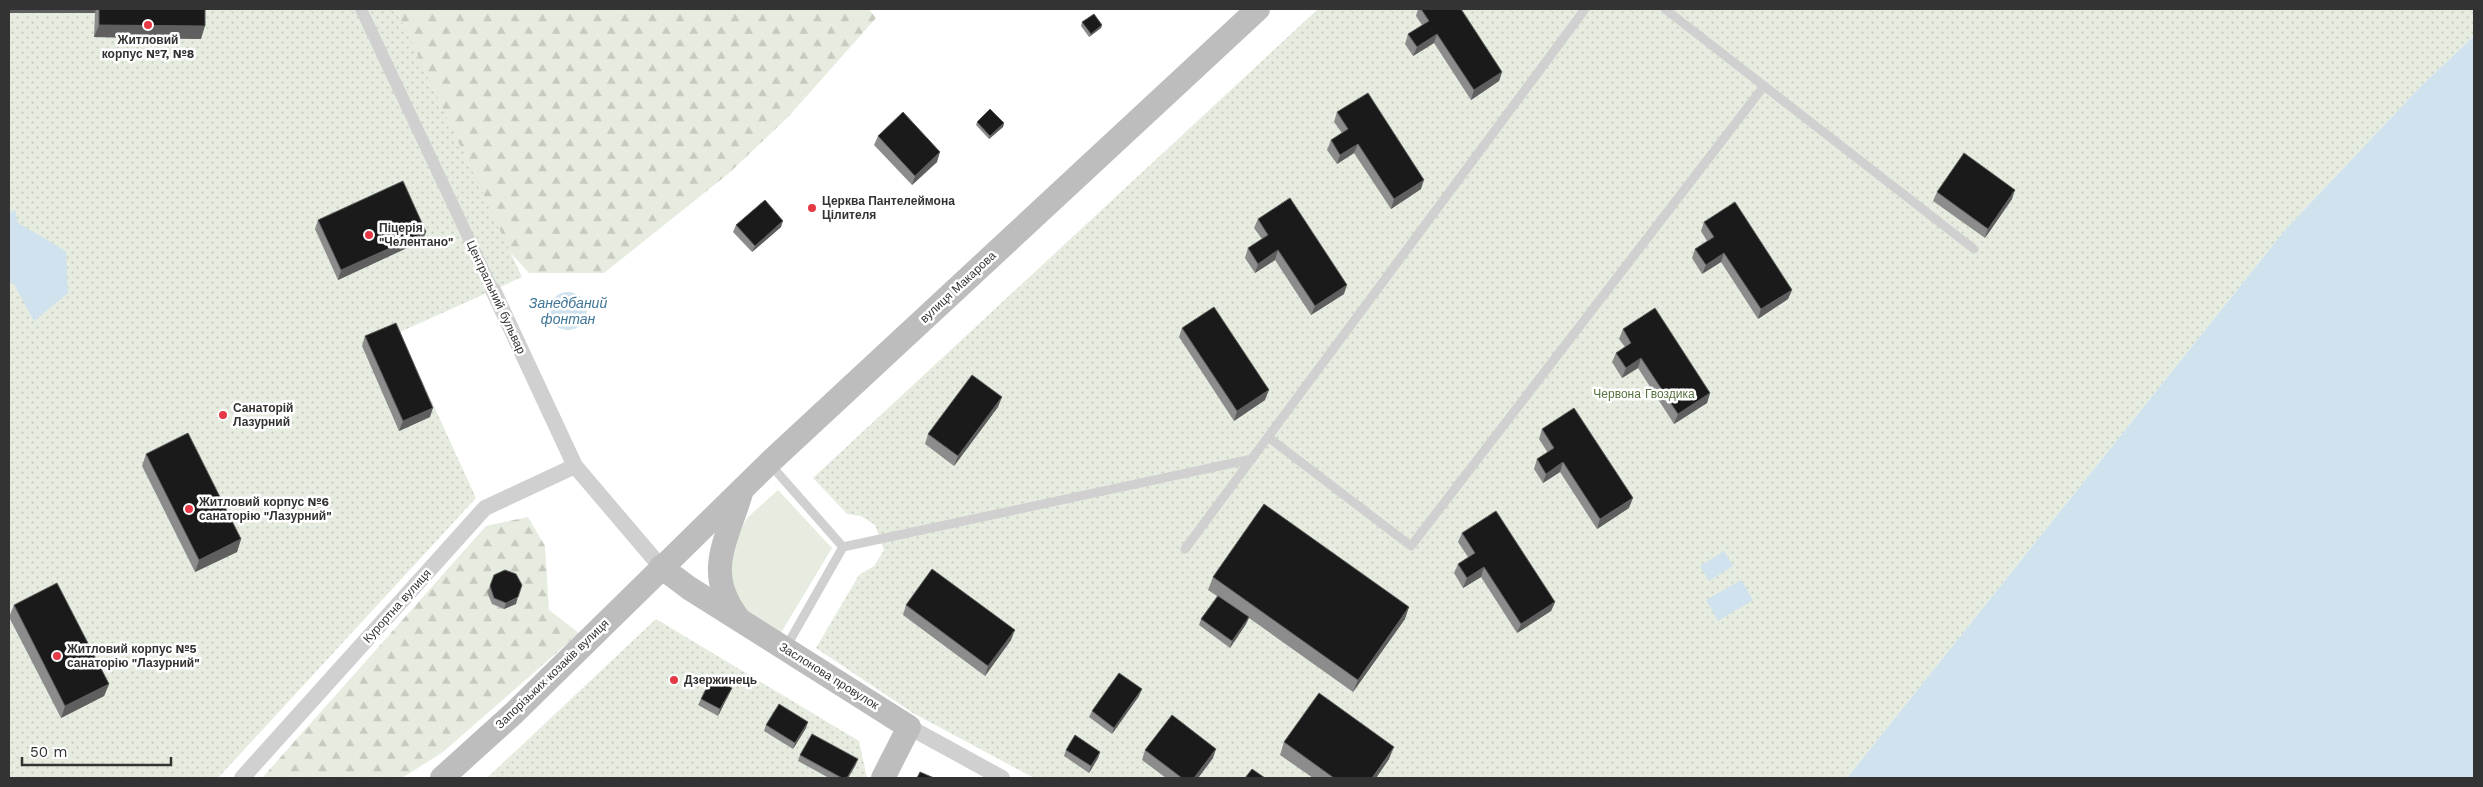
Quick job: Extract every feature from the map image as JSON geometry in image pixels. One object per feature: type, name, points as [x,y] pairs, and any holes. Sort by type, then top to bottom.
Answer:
[{"type":"main road","name":"вулиця Макарова","points":[[661,567],[769,463],[1258,9]]},
{"type":"main road","points":[[739,620],[727,604],[720,581],[720,554],[742,490]]},
{"type":"main road","name":"Заслонова провулок","points":[[661,567],[689,588],[909,726]]},
{"type":"main road","name":"Запорізьких козаків вулиця","points":[[442,778],[514,713],[661,567]]},
{"type":"main road","points":[[883,778],[909,726]]},
{"type":"street","name":"Центральний бульвар","points":[[361,9],[575,466],[661,567]]},
{"type":"street","name":"Курортна вулиця","points":[[242,778],[486,508],[575,466]]},
{"type":"street","name":"Заслонова провулок","points":[[909,726],[1002,778]]},
{"type":"lane","points":[[1185,549],[1585,9]]},
{"type":"lane","points":[[1665,9],[1974,249]]},
{"type":"lane","points":[[1268,437],[1411,546],[1764,86]]},
{"type":"lane","points":[[785,649],[843,547],[1252,459]]},
{"type":"lane","points":[[769,463],[843,547]]},
{"type":"green space","name":"Санаторій Лазурний","points":[[9,9],[396,9],[522,277],[400,332],[476,498],[218,778],[9,778]]},
{"type":"green space","points":[[396,9],[869,9],[876,18],[789,116],[728,174],[604,273],[529,273],[496,237]]},
{"type":"green space","name":"Червона Гвоздика","points":[[1318,9],[2474,9],[2474,36],[2422,85],[2285,230],[1847,778],[1034,778],[913,713],[816,648],[859,575],[874,566],[884,550],[875,525],[861,516],[847,514],[813,478]]},
{"type":"green space","points":[[778,490],[832,548],[779,636],[751,620],[730,589],[729,571],[739,533],[748,517]]},
{"type":"green space","points":[[528,517],[545,546],[549,610],[579,633],[443,752],[402,778],[262,778],[486,526]]},
{"type":"green space","name":"Дзержинець","points":[[656,619],[859,741],[867,778],[487,778]]},
{"type":"water","points":[[2474,36],[2474,778],[1847,778],[2285,230],[2422,85]]},
{"type":"water","points":[[15,210],[18,223],[66,251],[68,293],[34,321],[14,284],[9,281],[9,213]]},
{"type":"water","name":"Занедбаний фонтан","points":[[568,292],[581,298],[587,311],[581,324],[568,330],[555,324],[549,311],[555,298]]},
{"type":"water","points":[[1724,551],[1733,566],[1709,581],[1700,566]]},
{"type":"water","points":[[1741,580],[1753,600],[1718,621],[1706,600]]},
{"type":"building","points":[[99,9],[205,9],[205,26],[99,25]]},
{"type":"building","points":[[1421,9],[1461,9],[1502,72],[1474,90],[1437,34],[1417,47],[1408,34],[1429,21]]},
{"type":"building","points":[[1094,14],[1102,25],[1091,34],[1082,22]]},
{"type":"building","points":[[1368,93],[1424,180],[1394,199],[1358,144],[1340,155],[1331,140],[1348,129],[1337,112]]},
{"type":"building","points":[[990,109],[1004,123],[990,136],[977,122]]},
{"type":"building","name":"Церква Пантелеймона Цілителя","points":[[903,112],[940,152],[915,176],[878,136]]},
{"type":"building","points":[[1964,153],[2015,190],[1988,229],[1937,192]]},
{"type":"building","name":"Піцерія \"Челентано\"","points":[[403,181],[426,232],[341,270],[318,220]]},
{"type":"building","points":[[1290,198],[1347,285],[1315,306],[1278,250],[1258,264],[1248,248],[1268,235],[1258,219]]},
{"type":"building","points":[[765,200],[783,221],[755,246],[736,225]]},
{"type":"building","points":[[1735,202],[1792,290],[1761,309],[1724,253],[1706,265],[1695,249],[1714,237],[1704,222]]},
{"type":"building","points":[[1214,307],[1269,390],[1237,411],[1182,328]]},
{"type":"building","points":[[1655,308],[1710,393],[1678,414],[1641,358],[1626,368],[1616,353],[1631,343],[1623,329]]},
{"type":"building","points":[[396,323],[433,408],[403,421],[365,336]]},
{"type":"building","points":[[972,375],[1002,397],[958,456],[928,434]]},
{"type":"building","points":[[1574,408],[1633,498],[1600,519],[1563,462],[1546,474],[1537,459],[1554,448],[1542,429]]},
{"type":"building","name":"Житловий корпус №6 санаторію \"Лазурний\"","points":[[188,433],[241,539],[199,560],[146,454]]},
{"type":"building","points":[[1264,504],[1409,607],[1358,680],[1213,577]]},
{"type":"building","points":[[1496,511],[1555,602],[1521,624],[1484,567],[1467,578],[1458,564],[1475,553],[1462,533]]},
{"type":"building","points":[[932,569],[1015,630],[988,666],[906,605]]},
{"type":"building","points":[[505,570],[516,574],[522,585],[518,597],[506,603],[494,598],[490,586],[494,575]]},
{"type":"building","name":"Житловий корпус №5 санаторію \"Лазурний\"","points":[[57,583],[109,684],[65,706],[14,605]]},
{"type":"building","points":[[1218,596],[1249,617],[1232,641],[1201,619]]},
{"type":"building","points":[[1119,673],[1142,689],[1114,728],[1092,711]]},
{"type":"building","points":[[712,677],[732,688],[720,709],[701,699]]},
{"type":"building","points":[[1319,693],[1394,747],[1372,778],[1334,778],[1284,742]]},
{"type":"building","points":[[779,704],[808,722],[795,743],[766,725]]},
{"type":"building","points":[[1172,715],[1216,749],[1194,778],[1182,778],[1145,750]]},
{"type":"building","points":[[812,734],[858,759],[847,778],[842,778],[800,755]]},
{"type":"building","points":[[1075,735],[1100,752],[1091,766],[1066,750]]},
{"type":"building","points":[[1252,769],[1265,778],[1245,778]]},
{"type":"building","points":[[920,772],[934,778],[917,778]]},
{"type":"place","name":"Житловий корпус №7, №8","points":[[148,25]]},
{"type":"place","name":"Церква Пантелеймона Цілителя","points":[[812,208]]},
{"type":"place","name":"Піцерія \"Челентано\"","points":[[369,235]]},
{"type":"place","name":"Санаторій Лазурний","points":[[223,415]]},
{"type":"place","name":"Житловий корпус №6 санаторію \"Лазурний\"","points":[[189,509]]},
{"type":"place","name":"Житловий корпус №5 санаторію \"Лазурний\"","points":[[57,656]]},
{"type":"place","name":"Дзержинець","points":[[674,680]]}]
